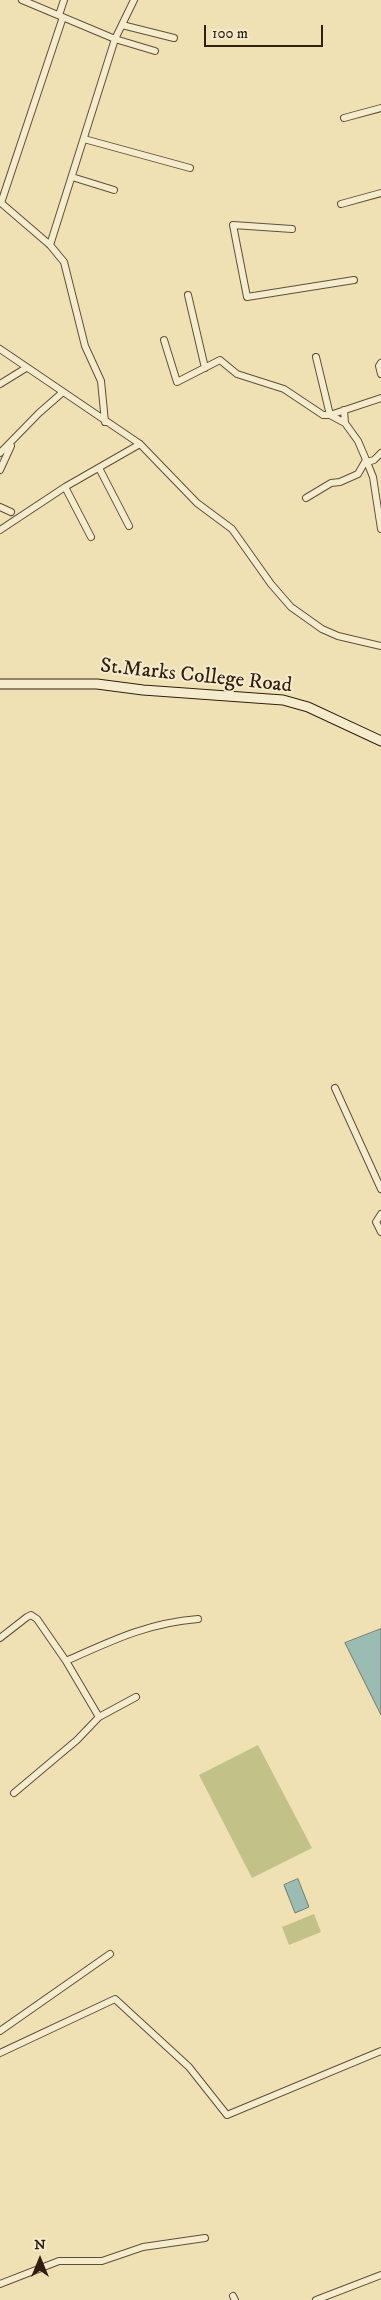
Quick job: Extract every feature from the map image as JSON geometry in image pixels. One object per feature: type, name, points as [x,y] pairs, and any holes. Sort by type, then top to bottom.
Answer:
[{"type":"main road","name":"St.Marks College Road","points":[[0,684],[98,684],[143,690],[284,700],[308,707],[381,741]]},
{"type":"street","points":[[22,0],[35,3],[116,39],[154,50]]},
{"type":"street","points":[[64,0],[61,16],[0,203],[50,245],[64,262],[85,346],[101,381],[105,422]]},
{"type":"street","points":[[50,245],[116,39],[134,0]]},
{"type":"street","points":[[122,25],[174,38]]},
{"type":"street","points":[[344,118],[381,108]]},
{"type":"street","points":[[84,139],[190,168]]},
{"type":"street","points":[[72,178],[114,190]]},
{"type":"street","points":[[341,204],[381,193]]},
{"type":"street","points":[[292,229],[233,226],[247,297],[354,280]]},
{"type":"street","points":[[188,295],[205,368]]},
{"type":"street","points":[[164,340],[177,382],[220,360],[237,374],[284,389],[323,415],[330,415],[381,398]]},
{"type":"street","points":[[0,349],[140,444],[197,503],[232,528],[271,584],[291,607],[322,629],[338,636],[381,646]]},
{"type":"street","points":[[316,357],[330,415]]},
{"type":"street","points":[[381,363],[379,366],[381,374]]},
{"type":"street","points":[[0,384],[26,368]]},
{"type":"street","points":[[0,453],[39,412],[63,392]]},
{"type":"street","points":[[344,410],[345,422],[358,441],[373,478],[381,529]]},
{"type":"street","points":[[330,415],[345,422]]},
{"type":"street","points":[[0,470],[12,442]]},
{"type":"street","points":[[0,530],[65,488],[140,444]]},
{"type":"street","points":[[306,498],[331,483],[340,482],[358,474],[367,461],[374,460],[381,453]]},
{"type":"street","points":[[99,468],[129,526]]},
{"type":"street","points":[[65,488],[91,537]]},
{"type":"street","points":[[0,507],[11,512]]},
{"type":"street","points":[[335,1088],[381,1188]]},
{"type":"street","points":[[381,1214],[376,1222],[381,1232]]},
{"type":"street","points":[[0,1638],[31,1615],[37,1619],[66,1661],[99,1717]]},
{"type":"street","points":[[66,1661],[143,1628],[175,1621],[198,1619]]},
{"type":"street","points":[[14,1793],[77,1740],[99,1717],[136,1697]]},
{"type":"street","points":[[0,2030],[110,1954]]},
{"type":"street","points":[[0,2052],[115,1999],[189,2067],[227,2114],[381,2051]]},
{"type":"street","points":[[0,2284],[59,2261],[102,2261],[143,2247],[205,2238]]},
{"type":"street","points":[[316,2300],[381,2275]]},
{"type":"green space","points":[[258,1745],[312,1848],[252,1878],[199,1775]]},
{"type":"green space","points":[[314,1914],[321,1932],[289,1945],[282,1927]]},
{"type":"water","points":[[381,1629],[381,1715],[345,1643]]},
{"type":"water","points":[[298,1879],[309,1907],[295,1913],[284,1885]]}]
